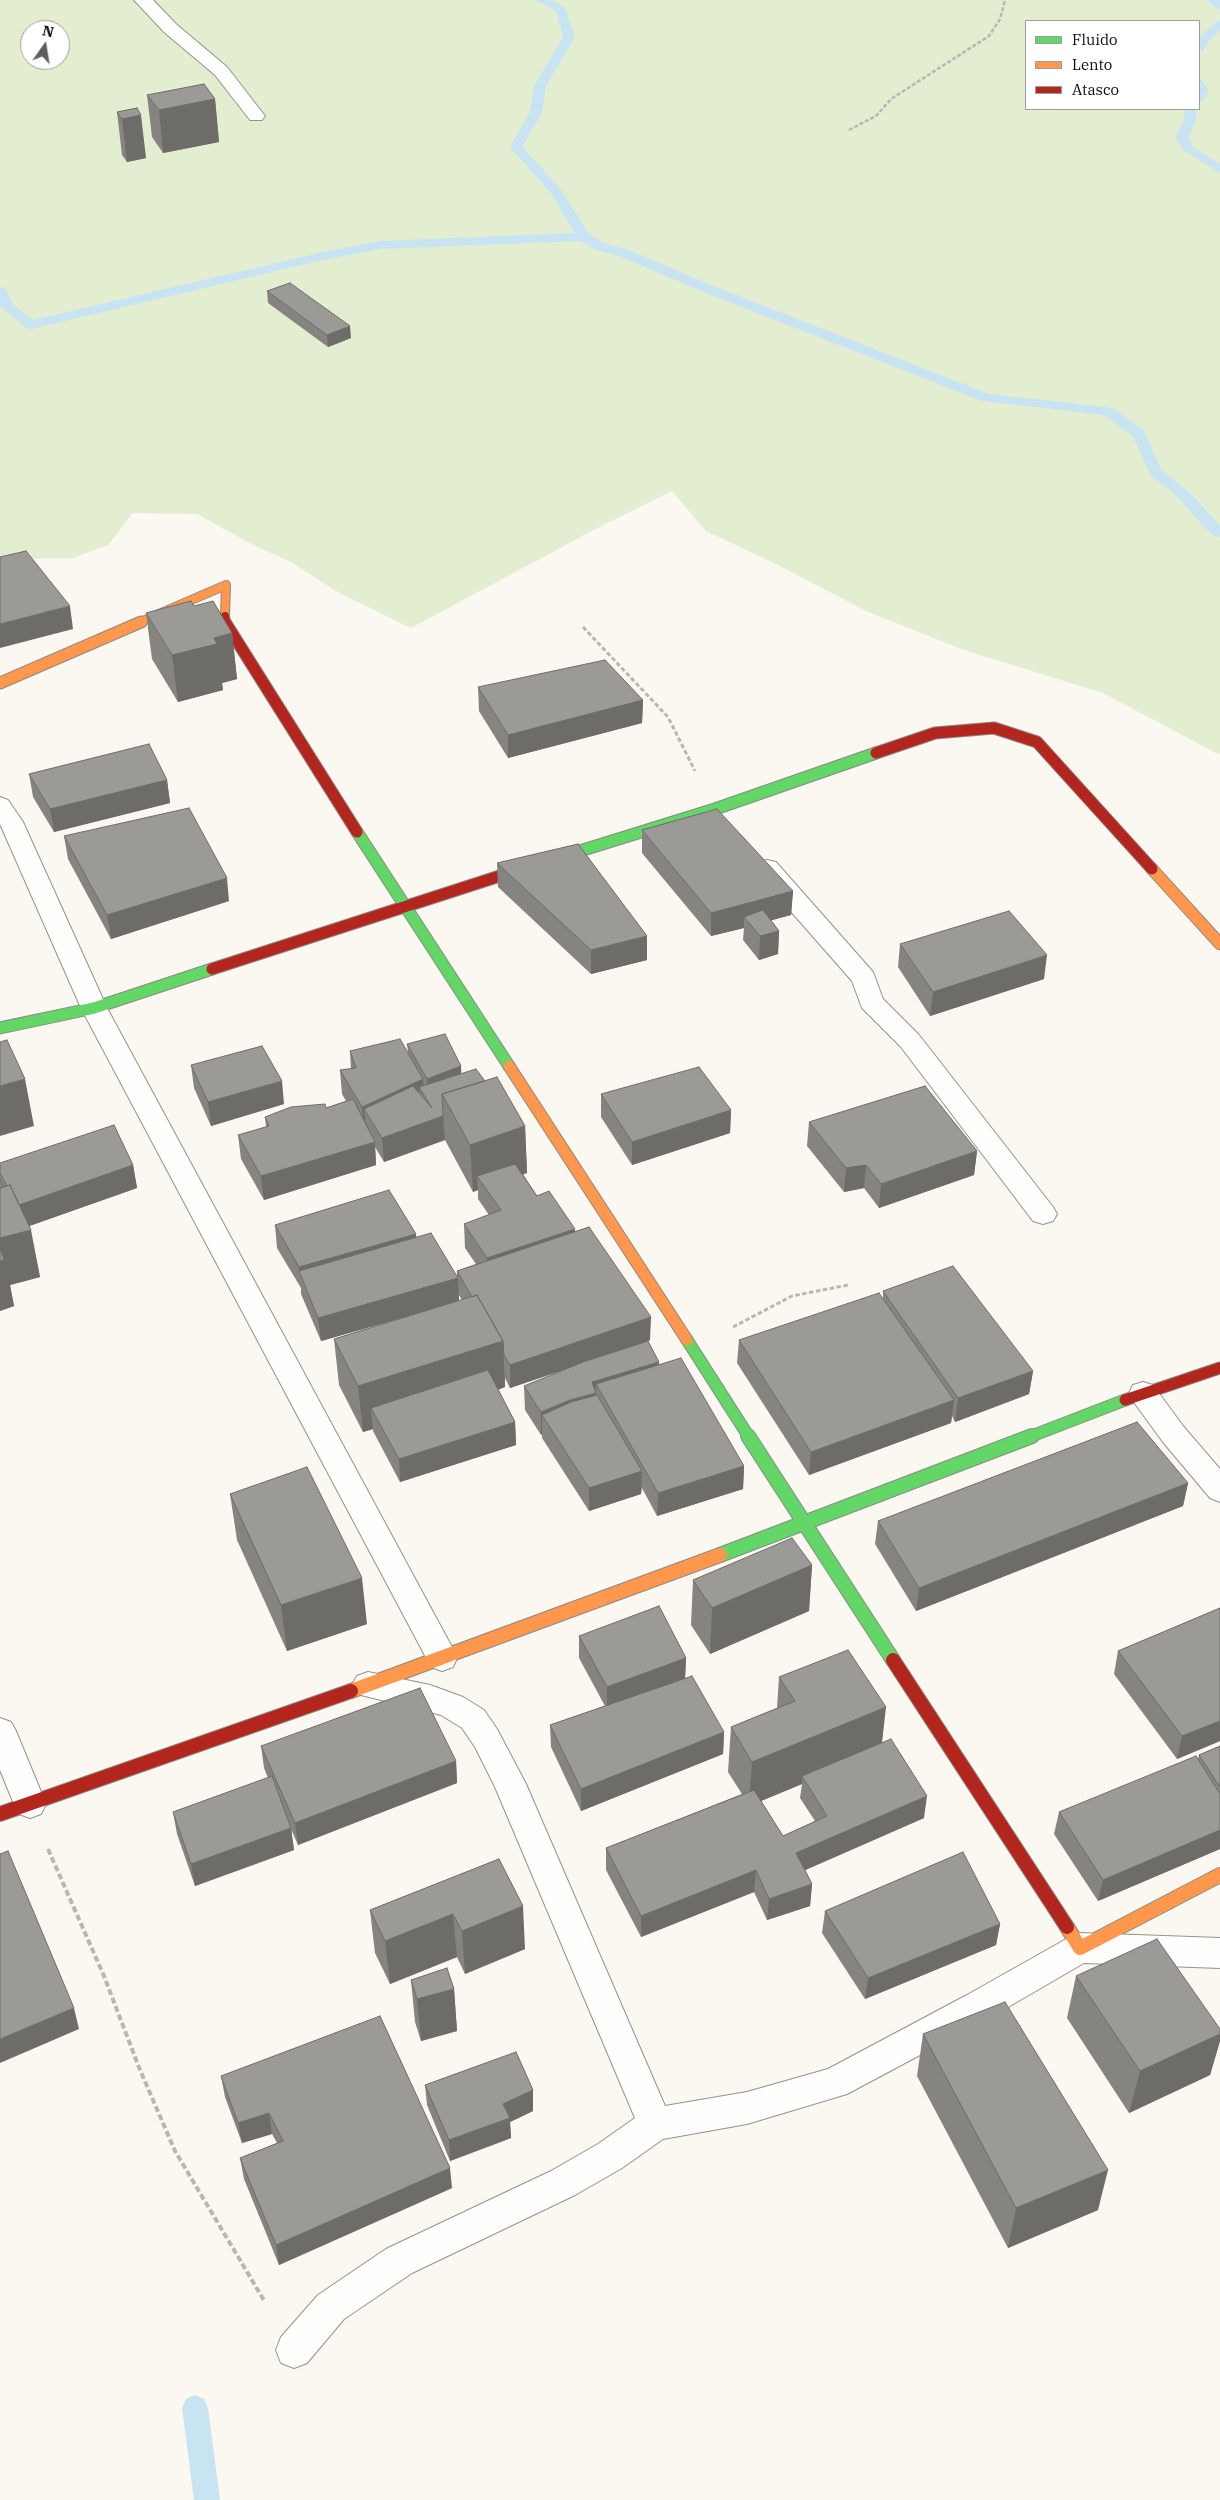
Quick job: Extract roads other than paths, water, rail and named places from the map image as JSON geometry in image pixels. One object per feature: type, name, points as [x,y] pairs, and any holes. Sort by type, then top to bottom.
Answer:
[{"type":"street","points":[[143,0],[170,28],[221,71],[256,116]]},
{"type":"street","points":[[0,683],[226,585],[225,621],[288,725],[692,1352],[1080,1948]]},
{"type":"street","points":[[0,1028],[94,1008],[405,906],[715,809],[935,732],[994,728],[1037,742],[1220,944]]},
{"type":"street","points":[[0,804],[10,822],[94,1008],[442,1658]]},
{"type":"street","points":[[715,809],[732,829]]},
{"type":"street","points":[[751,849],[864,978],[872,1002],[910,1041],[1043,1214]]},
{"type":"street","points":[[0,1814],[442,1658],[804,1524],[1143,1393],[1220,1368]]},
{"type":"street","points":[[1143,1393],[1173,1434],[1220,1490]]},
{"type":"street","points":[[368,1685],[430,1698],[452,1706],[473,1719],[486,1738],[510,1784],[656,2124]]},
{"type":"street","points":[[0,1731],[30,1804]]},
{"type":"street","points":[[294,2350],[331,2307],[399,2261],[563,2183],[610,2156],[656,2124],[747,2108],[836,2083],[979,2006],[1080,1948],[1220,1875]]},
{"type":"street","points":[[1080,1948],[1220,1953]]},
{"type":"waterway","points":[[541,0],[561,9],[569,37],[553,61],[540,86],[536,112],[516,147],[555,190],[584,237]]},
{"type":"waterway","points":[[1213,0],[1220,6]]},
{"type":"waterway","points":[[1200,46],[1203,40],[1220,24]]},
{"type":"waterway","points":[[1200,86],[1203,91],[1200,96]]},
{"type":"waterway","points":[[1189,110],[1191,117],[1182,138],[1189,150],[1220,169]]},
{"type":"waterway","points":[[0,291],[9,308],[31,325],[323,256],[380,245],[584,237]]},
{"type":"waterway","points":[[584,237],[599,246],[624,253],[711,290],[987,398],[1108,411],[1139,434],[1155,471],[1186,497],[1207,522],[1220,533]]},
{"type":"waterway","points":[[195,2408],[207,2500]]}]
